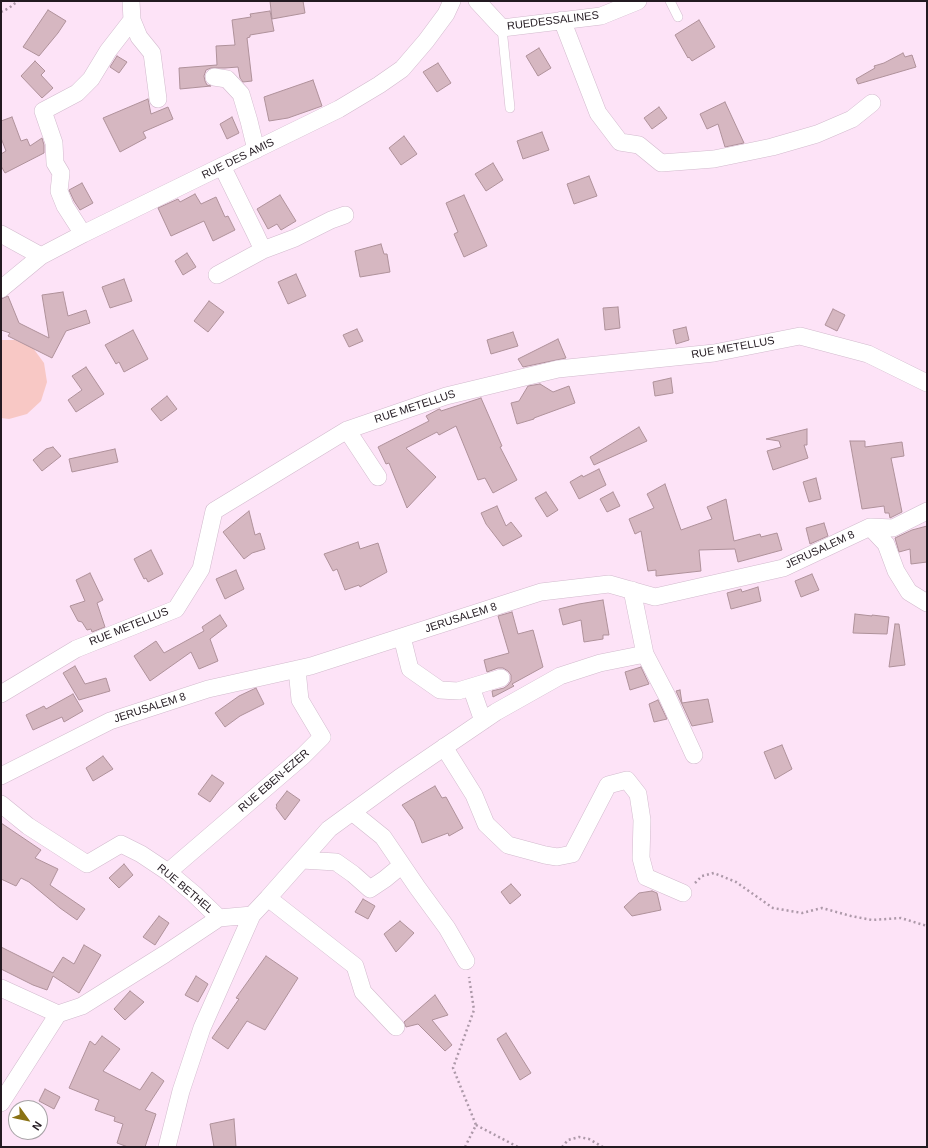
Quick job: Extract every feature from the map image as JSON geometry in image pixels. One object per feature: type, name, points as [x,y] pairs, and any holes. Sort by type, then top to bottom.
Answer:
[{"type":"street","points":[[131,1],[132,20],[139,37],[152,53],[158,98]]},
{"type":"street","name":"RUE DES AMIS","points":[[1,289],[41,256],[83,234],[339,110],[379,85],[402,69],[426,41],[446,14],[452,1]]},
{"type":"street","name":"RUEDESSALINES","points":[[477,1],[502,28],[601,16],[638,1]]},
{"type":"street","points":[[83,234],[65,206],[59,191],[61,173],[55,163],[54,143],[43,111],[77,93],[91,79],[108,51],[132,20]]},
{"type":"street","points":[[562,20],[598,114],[620,142],[639,145],[661,163],[714,159],[772,147],[817,134],[852,119],[872,103]]},
{"type":"street","points":[[214,77],[227,79],[241,94],[256,150]]},
{"type":"street","points":[[222,166],[263,250]]},
{"type":"street","points":[[217,275],[263,250],[295,238],[331,220],[345,215]]},
{"type":"street","points":[[1,234],[41,256]]},
{"type":"street","name":"RUE METELLUS","points":[[1,694],[76,649],[176,609],[202,569],[214,511],[347,430],[446,396],[558,369],[714,353],[800,336],[868,354],[927,383]]},
{"type":"street","points":[[347,430],[378,477]]},
{"type":"street","name":"JERUSALEM 8","points":[[1,776],[110,720],[208,689],[311,666],[541,592],[609,584],[655,597],[783,568],[870,527],[893,528],[927,511]]},
{"type":"street","points":[[870,527],[886,544],[896,571],[909,592],[927,603]]},
{"type":"street","points":[[632,590],[645,654],[667,696],[694,755]]},
{"type":"street","points":[[402,637],[410,669],[440,690],[458,691],[500,678]]},
{"type":"street","points":[[167,1147],[180,1091],[202,1028],[252,915],[329,829],[496,712],[560,676],[600,663],[645,654]]},
{"type":"street","name":"RUE EBEN-EZER","points":[[168,872],[303,756],[322,737],[300,700],[297,669]]},
{"type":"street","points":[[471,687],[483,721]]},
{"type":"street","points":[[444,747],[474,795],[486,824],[508,845],[557,858],[572,854],[608,785],[627,780],[638,794],[642,820],[641,858],[646,877],[683,893]]},
{"type":"street","name":"RUE BETHEL","points":[[1,804],[28,826],[87,864],[121,844],[141,854],[168,872],[219,918],[252,915]]},
{"type":"street","points":[[352,812],[383,837],[447,928],[466,961]]},
{"type":"street","points":[[302,860],[336,862],[370,889],[402,865]]},
{"type":"street","points":[[268,898],[355,966],[363,992],[396,1027]]},
{"type":"street","points":[[1,1103],[58,1014],[82,1006],[219,918]]},
{"type":"street","points":[[1,988],[58,1014]]},
{"type":"lane","points":[[670,1],[678,17]]},
{"type":"lane","points":[[502,28],[510,108]]},
{"type":"path","points":[[1,12],[18,1]]},
{"type":"path","points":[[683,893],[702,876],[714,873],[736,882],[773,908],[802,913],[822,908],[872,920],[901,918],[927,926]]},
{"type":"path","points":[[466,961],[474,1010],[453,1068],[476,1125],[518,1147]]},
{"type":"path","points":[[465,1147],[476,1125]]},
{"type":"path","points":[[562,1147],[568,1140],[579,1137],[603,1147]]},
{"type":"shaded area","points":[[1,340],[15,340],[33,348],[44,363],[47,382],[41,401],[27,414],[9,419],[1,418]]},
{"type":"building","points":[[270,1],[303,1],[305,13],[272,19]]},
{"type":"building","points":[[48,10],[66,21],[39,56],[23,47]]},
{"type":"building","points":[[270,11],[274,31],[250,35],[250,37],[247,38],[252,81],[243,82],[240,78],[238,67],[211,68],[206,70],[204,76],[207,85],[211,86],[180,89],[179,68],[217,65],[216,46],[235,45],[232,20],[251,17],[250,14]]},
{"type":"building","points":[[699,20],[715,47],[692,61],[689,57],[688,58],[675,35]]},
{"type":"building","points":[[539,48],[551,68],[538,76],[526,56]]},
{"type":"building","points":[[903,53],[905,57],[912,55],[916,67],[858,84],[856,79],[875,68],[874,66],[884,63]]},
{"type":"building","points":[[117,56],[127,62],[119,73],[110,67]]},
{"type":"building","points":[[35,61],[45,71],[41,75],[53,88],[42,98],[21,76]]},
{"type":"building","points":[[438,63],[451,83],[437,92],[423,72]]},
{"type":"building","points":[[313,80],[322,106],[288,118],[269,121],[264,97]]},
{"type":"building","points":[[148,99],[151,114],[168,107],[173,119],[143,132],[146,138],[120,152],[103,118]]},
{"type":"building","points":[[725,102],[744,143],[725,147],[718,124],[707,129],[700,114]]},
{"type":"building","points":[[659,107],[667,118],[652,129],[644,118]]},
{"type":"building","points":[[12,117],[21,141],[27,139],[30,146],[42,138],[44,153],[5,173],[1,166],[1,154],[6,151],[1,138],[1,121]]},
{"type":"building","points":[[232,117],[239,133],[227,139],[220,124]]},
{"type":"building","points":[[542,132],[549,150],[523,159],[517,141]]},
{"type":"building","points":[[404,136],[417,154],[401,165],[389,148]]},
{"type":"building","points":[[493,163],[503,180],[486,191],[475,174]]},
{"type":"building","points":[[589,176],[597,196],[574,204],[567,184]]},
{"type":"building","points":[[82,183],[93,203],[80,210],[69,190]]},
{"type":"building","points":[[195,194],[201,204],[216,197],[225,217],[228,216],[235,230],[213,241],[204,221],[171,236],[158,208],[178,199],[180,202]]},
{"type":"building","points":[[280,195],[296,221],[281,230],[277,224],[268,229],[257,209]]},
{"type":"building","points":[[464,195],[487,246],[464,257],[454,234],[458,232],[446,203]]},
{"type":"building","points":[[381,244],[384,254],[387,254],[390,272],[360,277],[355,251]]},
{"type":"building","points":[[187,253],[196,267],[183,275],[175,261]]},
{"type":"building","points":[[296,274],[306,296],[288,304],[278,282]]},
{"type":"building","points":[[124,279],[132,301],[110,308],[102,287]]},
{"type":"building","points":[[63,292],[68,316],[86,310],[90,323],[66,331],[52,358],[8,336],[10,333],[1,330],[1,299],[8,296],[19,323],[49,338],[42,295]]},
{"type":"building","points":[[209,301],[224,312],[208,332],[194,321]]},
{"type":"building","points":[[618,307],[620,328],[605,330],[603,308]]},
{"type":"building","points":[[833,309],[845,315],[837,331],[825,325]]},
{"type":"building","points":[[686,327],[689,340],[676,344],[673,330]]},
{"type":"building","points":[[357,329],[363,341],[349,347],[343,335]]},
{"type":"building","points":[[133,330],[148,359],[124,372],[119,362],[116,364],[105,345]]},
{"type":"building","points":[[513,332],[518,346],[491,354],[487,340]]},
{"type":"building","points":[[558,339],[566,358],[523,367],[518,359]]},
{"type":"building","points":[[86,367],[104,394],[76,412],[68,400],[82,390],[72,376]]},
{"type":"building","points":[[671,378],[673,393],[655,396],[653,382]]},
{"type":"building","points":[[540,384],[553,392],[569,386],[575,403],[517,424],[511,403],[519,401],[528,386]]},
{"type":"building","points":[[167,396],[177,409],[161,421],[151,409]]},
{"type":"building","points":[[481,398],[502,446],[500,447],[517,480],[493,493],[485,478],[478,480],[456,426],[439,435],[437,432],[406,448],[436,477],[407,508],[389,463],[386,464],[378,447],[429,421],[426,416],[439,409],[441,411]]},
{"type":"building","points":[[639,427],[647,441],[594,465],[590,457]]},
{"type":"building","points":[[807,429],[807,445],[804,445],[808,458],[773,470],[767,451],[781,447],[779,441],[766,439]]},
{"type":"building","points":[[850,441],[865,441],[865,447],[902,442],[904,456],[891,458],[902,512],[890,518],[889,513],[885,513],[884,506],[862,509]]},
{"type":"building","points":[[53,447],[61,456],[42,471],[33,460],[46,449]]},
{"type":"building","points":[[115,449],[118,462],[72,472],[69,459]]},
{"type":"building","points":[[599,469],[606,485],[579,499],[570,482],[582,475],[583,477]]},
{"type":"building","points":[[816,478],[821,499],[809,502],[803,482]]},
{"type":"building","points":[[665,484],[681,530],[712,519],[707,507],[726,499],[734,541],[760,534],[761,537],[777,533],[782,550],[738,562],[735,549],[699,550],[701,571],[656,576],[656,570],[648,571],[641,531],[635,534],[629,519],[654,508],[647,494]]},
{"type":"building","points":[[546,492],[558,510],[547,517],[535,498]]},
{"type":"building","points":[[613,492],[620,506],[607,512],[600,499]]},
{"type":"building","points":[[497,506],[506,526],[511,522],[522,536],[503,546],[486,524],[481,513]]},
{"type":"building","points":[[249,511],[255,535],[260,533],[265,549],[252,553],[244,559],[223,532]]},
{"type":"building","points":[[824,523],[828,536],[810,544],[806,528]]},
{"type":"building","points":[[927,526],[927,562],[911,564],[910,549],[899,552],[895,538],[912,530]]},
{"type":"building","points":[[358,542],[360,549],[378,543],[387,572],[360,587],[359,585],[345,590],[337,569],[333,571],[324,554]]},
{"type":"building","points":[[151,550],[163,574],[148,582],[146,578],[144,579],[134,559]]},
{"type":"building","points":[[236,570],[244,589],[225,599],[216,579]]},
{"type":"building","points":[[90,573],[103,600],[97,603],[105,627],[92,632],[91,629],[87,630],[82,622],[78,621],[70,606],[85,601],[76,580]]},
{"type":"building","points":[[812,574],[819,590],[801,597],[795,581]]},
{"type":"building","points":[[758,587],[761,601],[731,609],[727,593],[741,589],[742,592]]},
{"type":"building","points":[[603,600],[609,635],[603,635],[603,639],[584,642],[581,620],[563,625],[559,609]]},
{"type":"building","points":[[512,612],[518,634],[533,630],[543,667],[512,684],[514,686],[493,697],[492,691],[504,688],[508,685],[511,681],[511,675],[503,668],[498,668],[487,672],[484,660],[509,653],[498,616]]},
{"type":"building","points":[[855,614],[889,617],[887,634],[853,633]]},
{"type":"building","points":[[220,615],[227,626],[210,639],[218,661],[199,669],[191,652],[150,681],[134,656],[156,641],[164,653],[204,631],[202,627]]},
{"type":"building","points":[[895,624],[899,624],[905,665],[889,667]]},
{"type":"building","points":[[75,666],[85,684],[106,678],[110,691],[79,700],[63,673]]},
{"type":"building","points":[[641,667],[649,684],[630,690],[625,672]]},
{"type":"building","points":[[256,688],[264,704],[240,716],[225,727],[215,713],[239,696]]},
{"type":"building","points":[[680,690],[682,703],[708,699],[713,722],[692,726],[676,691]]},
{"type":"building","points":[[73,694],[83,711],[64,722],[62,717],[33,730],[26,715],[44,706],[46,709]]},
{"type":"building","points":[[658,700],[667,719],[654,722],[649,704]]},
{"type":"building","points":[[782,745],[792,769],[775,779],[764,752]]},
{"type":"building","points":[[103,756],[113,769],[93,781],[86,768]]},
{"type":"building","points":[[212,775],[224,783],[210,802],[198,794]]},
{"type":"building","points":[[435,786],[442,798],[446,797],[463,828],[449,836],[448,833],[422,843],[414,821],[402,805]]},
{"type":"building","points":[[287,791],[300,800],[285,820],[276,808],[276,805]]},
{"type":"building","points":[[1,823],[41,850],[35,858],[58,869],[50,885],[85,909],[77,920],[29,882],[21,878],[16,886],[1,879]]},
{"type":"building","points":[[124,864],[133,875],[119,888],[109,878]]},
{"type":"building","points":[[511,884],[521,895],[510,904],[501,892]]},
{"type":"building","points":[[652,891],[657,893],[661,910],[632,916],[624,907],[639,893]]},
{"type":"building","points":[[363,899],[375,906],[368,919],[355,912]]},
{"type":"building","points":[[159,916],[169,923],[155,945],[143,937]]},
{"type":"building","points":[[400,921],[414,933],[396,952],[384,934]]},
{"type":"building","points":[[84,945],[101,955],[79,993],[53,976],[47,990],[33,985],[1,969],[1,947],[53,973],[63,957],[74,964]]},
{"type":"building","points":[[266,956],[298,978],[265,1030],[247,1021],[228,1049],[212,1038],[239,999],[236,998]]},
{"type":"building","points":[[196,976],[208,984],[198,1002],[185,995]]},
{"type":"building","points":[[130,991],[144,1002],[125,1020],[114,1009]]},
{"type":"building","points":[[435,995],[448,1015],[432,1020],[452,1045],[445,1051],[418,1024],[406,1027],[404,1022]]},
{"type":"building","points":[[506,1033],[531,1073],[520,1080],[497,1039]]},
{"type":"building","points":[[102,1036],[120,1049],[103,1071],[140,1090],[152,1072],[164,1081],[145,1110],[156,1114],[145,1147],[128,1147],[117,1143],[123,1124],[114,1121],[115,1117],[95,1110],[99,1100],[69,1088],[90,1041],[95,1045]]},
{"type":"building","points":[[45,1089],[60,1097],[54,1109],[48,1106],[48,1100],[40,1100]]},
{"type":"building","points":[[234,1119],[236,1147],[214,1147],[210,1124]]}]
